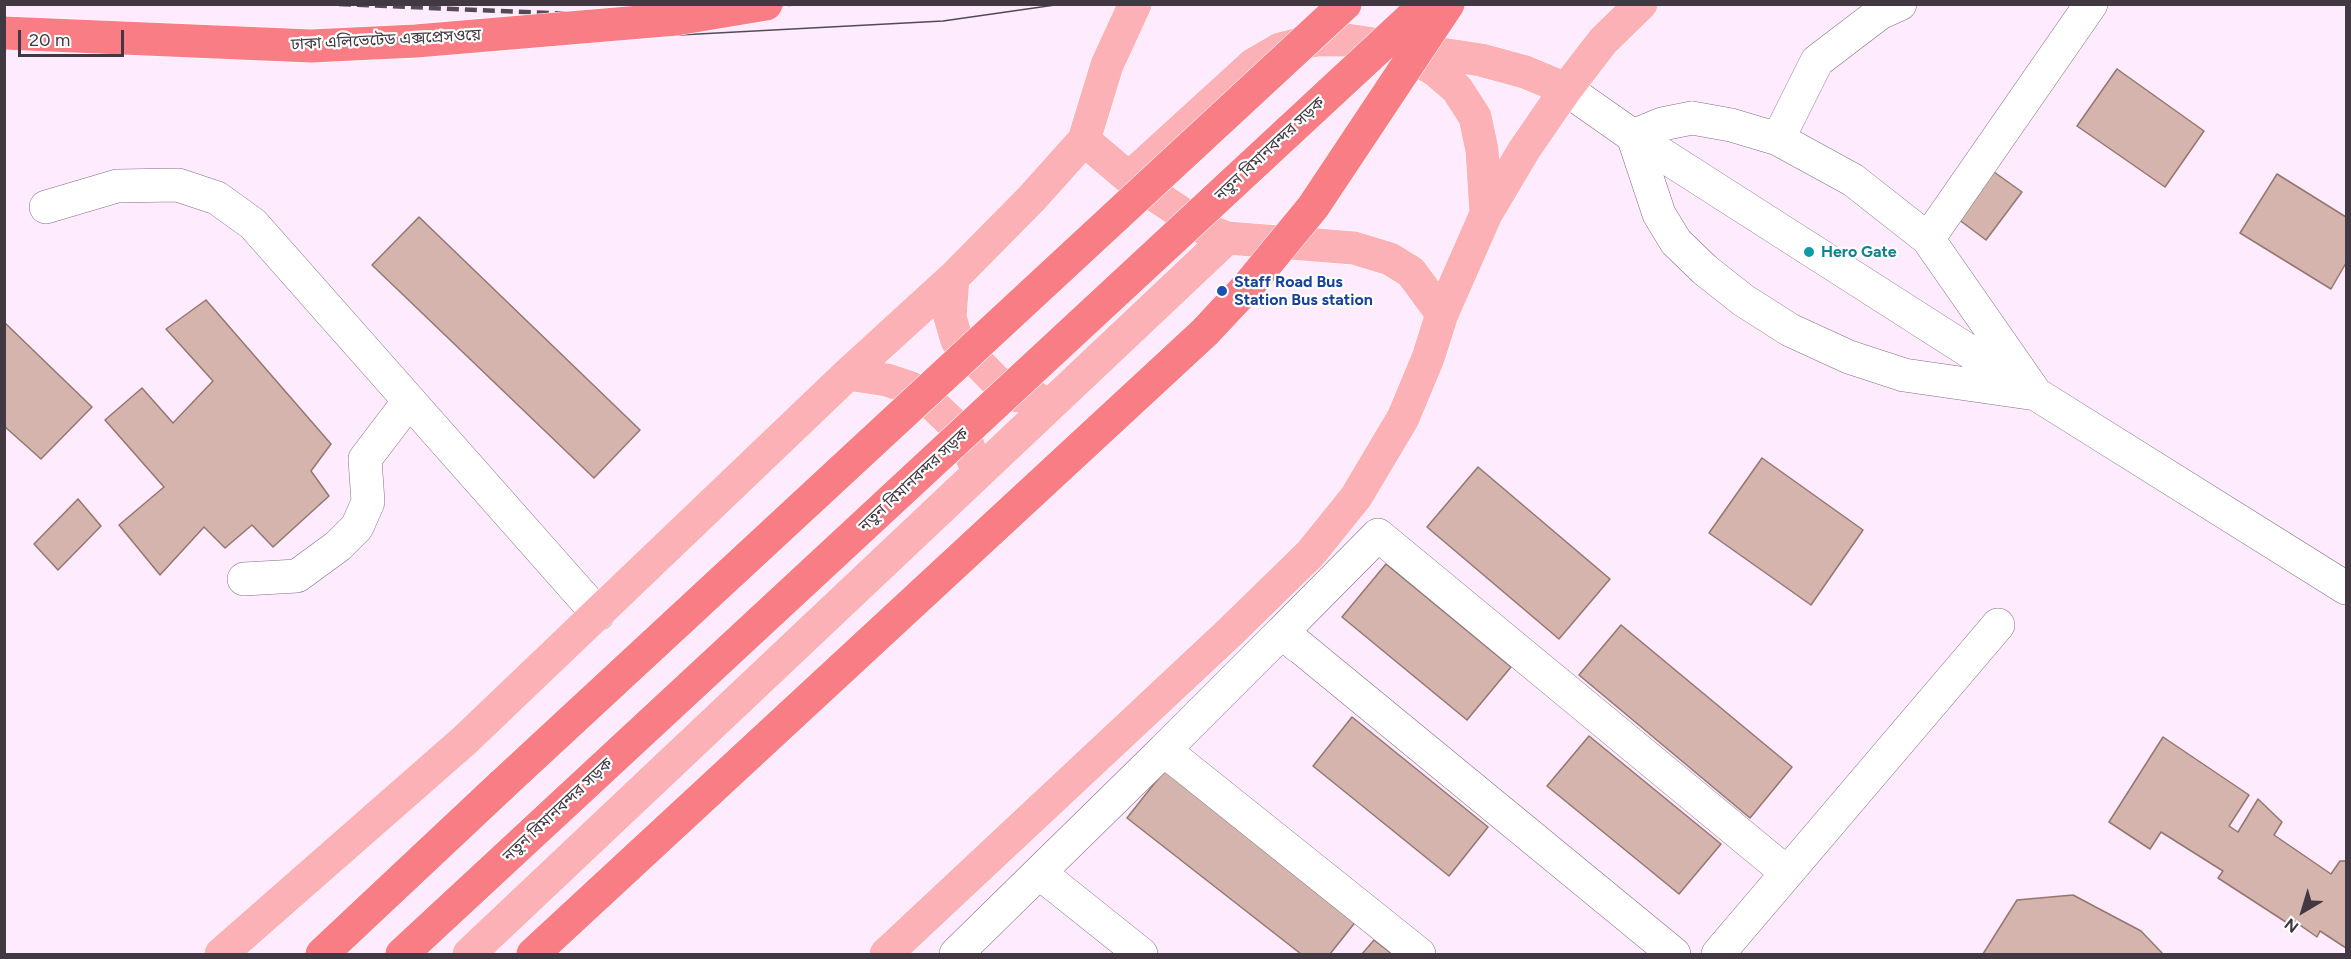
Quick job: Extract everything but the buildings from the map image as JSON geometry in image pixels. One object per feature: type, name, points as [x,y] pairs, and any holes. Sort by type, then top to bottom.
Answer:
[{"type":"highway","name":"ঢাকা এলিভেটেড এক্সপ্রেসওয়ে","points":[[4,33],[311,46],[416,41],[676,19],[766,4]]},
{"type":"highway","points":[[322,954],[1345,4]]},
{"type":"highway","name":"নতুন বিমানবন্দর সড়ক","points":[[402,954],[1426,4]]},
{"type":"highway","points":[[533,954],[1205,332],[1248,286],[1313,207],[1448,4]]},
{"type":"main road","points":[[221,954],[465,740],[848,374],[953,278],[1032,198],[1084,140],[1107,65],[1135,4]]},
{"type":"main road","points":[[886,954],[1310,554],[1356,497],[1403,418],[1428,358],[1442,314],[1486,214],[1524,150],[1566,89],[1603,41],[1641,4]]},
{"type":"main road","points":[[1129,178],[1254,64],[1280,49],[1326,40],[1347,40],[1481,60],[1525,72],[1566,89]]},
{"type":"main road","points":[[1397,47],[1436,70],[1457,89],[1474,117],[1482,150],[1486,214]]},
{"type":"main road","points":[[1084,140],[1129,178],[1173,209],[1227,238],[1354,248],[1390,259],[1412,272],[1442,314]]},
{"type":"main road","points":[[469,954],[1227,238]]},
{"type":"main road","points":[[953,278],[950,317],[957,341],[995,380],[1018,396],[1038,397],[1064,392]]},
{"type":"main road","points":[[848,374],[887,380],[911,388],[930,402],[964,434],[974,455],[972,479]]},
{"type":"street","points":[[1778,139],[1817,61],[1880,13],[1900,4]]},
{"type":"street","points":[[1928,239],[2091,4]]},
{"type":"street","points":[[1566,89],[1633,136],[2036,394],[2346,588]]},
{"type":"street","points":[[1633,136],[1662,124],[1692,118],[1731,125],[1778,139],[1854,180],[1928,239],[2036,394]]},
{"type":"street","points":[[1633,136],[1659,214],[1676,242],[1705,270],[1743,300],[1790,330],[1849,357],[1904,375],[2036,394]]},
{"type":"street","points":[[46,207],[117,186],[178,185],[217,198],[253,224],[598,614]]},
{"type":"street","points":[[244,579],[297,576],[338,546],[357,527],[368,502],[365,459],[409,401]]},
{"type":"street","points":[[1674,954],[1282,632],[1378,535],[1786,872]]},
{"type":"street","points":[[1718,954],[1998,625]]},
{"type":"street","points":[[1419,954],[1164,750],[1282,632],[1647,932]]},
{"type":"street","points":[[956,954],[1041,874],[1164,750],[1419,954]]},
{"type":"street","points":[[1041,874],[1141,954]]},
{"type":"tram line","points":[[4,22],[604,39],[943,21],[1062,4]]},
{"type":"railway","points":[[339,4],[617,16],[790,4]]},
{"type":"place","name":"Hero Gate","points":[[1809,252]]},
{"type":"place","name":"Staff Road Bus Station Bus station","points":[[1222,291]]}]
